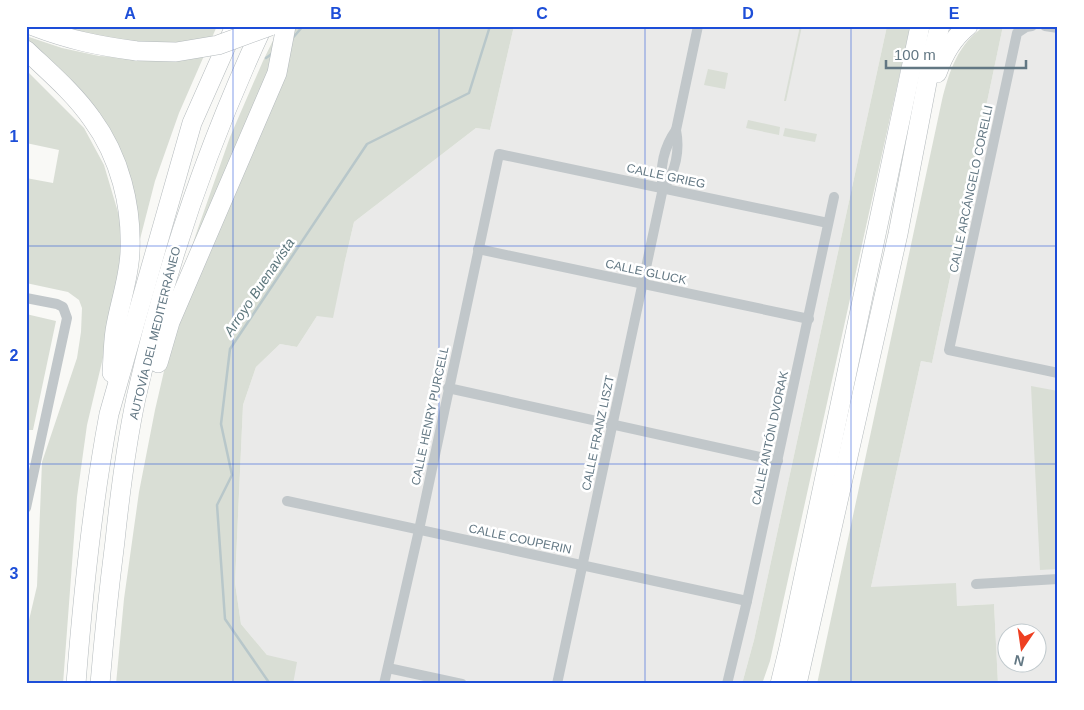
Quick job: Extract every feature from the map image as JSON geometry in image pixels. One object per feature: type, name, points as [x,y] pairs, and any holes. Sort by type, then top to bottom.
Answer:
[{"type":"highway","points":[[33,26],[60,37],[94,45],[137,51],[176,52],[218,45],[270,26]]},
{"type":"highway","name":"AUTOVÍA DEL MEDITERRÁNEO","points":[[76,684],[85,569],[100,462],[109,414],[192,123],[235,26]]},
{"type":"highway","name":"AUTOVÍA DEL MEDITERRÁNEO","points":[[100,684],[122,476],[132,418],[163,293],[188,207],[236,84],[263,26]]},
{"type":"highway","points":[[108,606],[147,398],[170,322],[277,73],[286,26]]},
{"type":"highway","points":[[780,684],[920,26]]},
{"type":"highway","points":[[797,684],[915,148],[933,51],[940,26]]},
{"type":"highway","points":[[915,148],[943,55],[958,34],[968,26]]},
{"type":"highway","points":[[26,50],[75,97],[93,120],[113,158],[127,198],[130,254],[115,332],[109,414]]},
{"type":"highway","points":[[806,684],[814,646],[812,622]]},
{"type":"highway","points":[[771,684],[777,666],[789,647]]},
{"type":"street","name":"CALLE FRANZ LISZT","points":[[558,684],[664,188],[661,176],[668,142],[676,130],[698,26]]},
{"type":"street","name":"CALLE ARCÁNGELO CORELLI","points":[[1032,26],[1026,27],[1017,33],[950,350],[1058,373]]},
{"type":"street","points":[[1046,26],[1058,28]]},
{"type":"street","name":"CALLE GRIEG","points":[[499,154],[828,223]]},
{"type":"street","name":"CALLE HENRY PURCELL","points":[[384,684],[419,530],[499,154]]},
{"type":"street","name":"CALLE ANTÓN DVORAK","points":[[727,684],[778,461],[834,197]]},
{"type":"street","name":"CALLE GLUCK","points":[[478,248],[809,319]]},
{"type":"street","points":[[26,298],[56,304],[66,312],[65,326],[26,508]]},
{"type":"street","points":[[448,388],[778,461]]},
{"type":"street","name":"CALLE COUPERIN","points":[[287,502],[747,601]]},
{"type":"street","points":[[976,584],[1058,579]]},
{"type":"street","points":[[388,668],[462,684]]},
{"type":"shaded area","points":[[53,26],[217,26],[179,113],[155,181],[138,247],[131,193],[46,58],[26,41],[26,36],[62,48],[99,56],[137,58],[137,45]]},
{"type":"shaded area","points":[[280,26],[514,26],[490,130],[476,128],[354,222],[333,318],[317,316],[297,347],[280,344],[256,367],[243,405],[235,583],[241,624],[267,655],[297,662],[293,684],[116,684],[124,599],[139,492],[171,341],[180,283],[230,137]]},
{"type":"shaded area","points":[[514,26],[887,26],[754,640],[742,684],[273,684],[267,655],[241,624],[235,583],[243,405],[256,367],[280,344],[297,347],[317,316],[344,265],[354,222],[476,128],[490,130]]},
{"type":"shaded area","points":[[800,26],[802,26],[786,101],[784,101]]},
{"type":"shaded area","points":[[887,26],[909,26],[909,32],[770,661],[762,684],[742,684],[754,640]]},
{"type":"shaded area","points":[[985,26],[1003,26],[932,363],[921,361],[871,587],[956,583],[957,606],[994,604],[998,684],[817,684],[942,100],[956,59],[961,50]]},
{"type":"shaded area","points":[[1003,26],[1058,26],[1058,684],[998,684],[997,672],[1046,672],[1046,622],[996,622],[996,644],[994,604],[957,606],[871,587],[921,361],[932,363]]},
{"type":"shaded area","points":[[708,69],[728,73],[725,89],[704,85]]},
{"type":"shaded area","points":[[26,70],[84,128],[104,165],[120,219],[121,265],[106,345],[87,425],[77,497],[63,684],[26,684],[26,633],[37,586],[42,462],[77,358],[82,308],[79,300],[68,292],[26,283],[26,178],[53,183],[59,150],[26,143]]},
{"type":"shaded area","points":[[748,120],[780,127],[779,135],[746,128]]},
{"type":"shaded area","points":[[785,128],[817,134],[815,142],[783,136]]},
{"type":"shaded area","points":[[26,314],[56,321],[33,430],[28,430],[26,435]]},
{"type":"shaded area","points":[[1031,386],[1058,391],[1058,569],[1040,570]]},
{"type":"waterway","points":[[291,40],[303,26]]},
{"type":"waterway","name":"Arroyo Buenavista","points":[[270,684],[225,619],[217,505],[232,475],[221,424],[230,349],[367,144],[469,93],[490,26]]},
{"type":"waterway","points":[[266,58],[273,53]]}]
